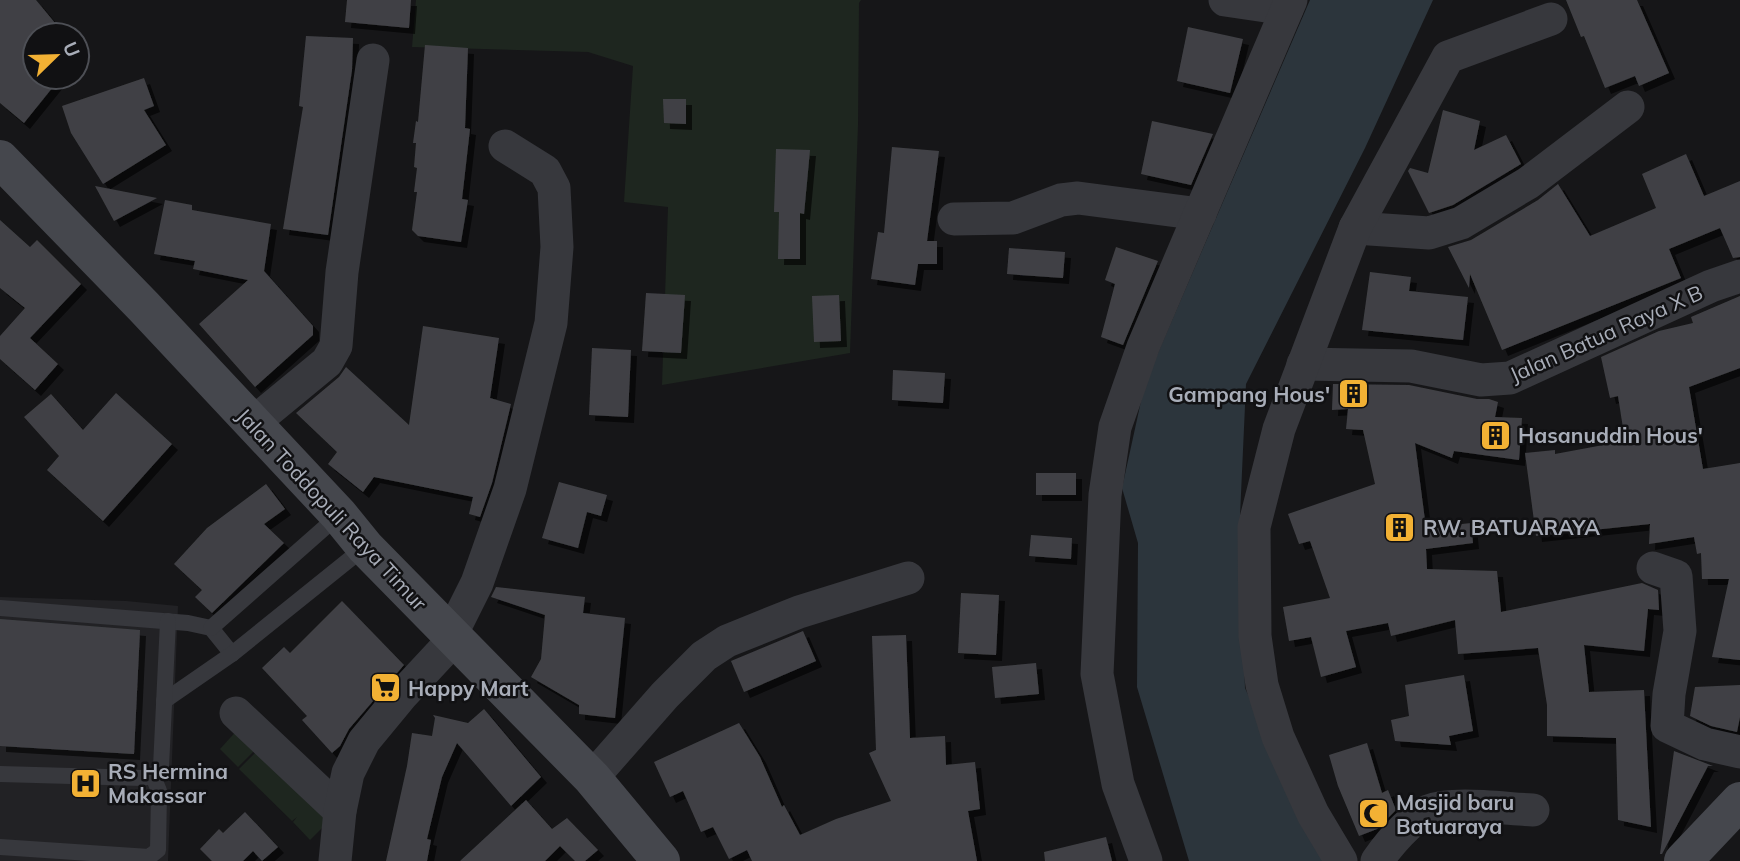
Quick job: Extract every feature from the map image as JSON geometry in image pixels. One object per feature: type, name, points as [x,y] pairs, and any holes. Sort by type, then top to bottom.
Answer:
[{"type":"main road","name":"Jalan Toddopuli Raya Timur","points":[[0,159],[144,307],[339,515],[365,547],[592,778],[661,861]]},
{"type":"main road","points":[[1690,858],[1740,801]]},
{"type":"street","points":[[1146,861],[1118,784],[1097,674],[1105,495],[1115,427],[1143,347],[1289,5],[1225,0]]},
{"type":"street","points":[[1342,861],[1313,814],[1278,737],[1262,685],[1255,636],[1254,527],[1279,429],[1355,228],[1448,57],[1552,19]]},
{"type":"street","points":[[253,423],[327,362],[337,346],[342,272],[373,60]]},
{"type":"street","points":[[1355,228],[1429,233],[1461,223],[1528,183],[1628,107]]},
{"type":"street","points":[[332,860],[339,837],[340,811],[350,768],[373,728],[453,636],[477,583],[510,489],[551,323],[557,247],[554,188],[545,171],[505,146]]},
{"type":"street","points":[[954,219],[1013,218],[1061,200],[1077,198],[1200,214]]},
{"type":"street","name":"Jalan Batua Raya X B","points":[[1303,364],[1411,366],[1481,380],[1510,379],[1699,292],[1740,276]]},
{"type":"street","points":[[1653,568],[1675,576],[1679,631],[1667,726],[1705,744],[1740,752]]},
{"type":"street","points":[[592,778],[665,695],[704,656],[727,641],[799,612],[908,578]]},
{"type":"street","points":[[236,713],[340,811]]},
{"type":"street","points":[[300,773],[331,774],[350,768]]},
{"type":"street","points":[[1377,861],[1391,841],[1426,812],[1442,807],[1533,810]]},
{"type":"lane","points":[[211,628],[339,515]]},
{"type":"lane","points":[[164,701],[232,654],[365,547]]},
{"type":"lane","points":[[0,608],[168,621],[211,628],[232,654]]},
{"type":"lane","points":[[0,774],[142,778],[153,776],[161,767],[168,621]]},
{"type":"lane","points":[[0,847],[149,857],[158,850],[159,791],[153,776]]},
{"type":"shaded area","points":[[416,0],[861,0],[850,353],[662,385],[668,207],[624,202],[633,66],[588,52],[412,47]]},
{"type":"shaded area","points":[[1310,0],[1433,0],[1365,148],[1246,384],[1239,538],[1245,688],[1310,830],[1332,861],[1189,861],[1137,687],[1138,543],[1122,488],[1145,383]]},
{"type":"shaded area","name":"RS Hermina Makassar","points":[[0,597],[126,601],[178,606],[168,861],[0,861]]},
{"type":"shaded area","points":[[240,727],[260,745],[238,767],[220,749]]},
{"type":"shaded area","points":[[261,747],[332,818],[310,840],[293,822],[297,817],[292,821],[239,769]]},
{"type":"building","points":[[0,0],[36,0],[53,21],[21,21],[21,91],[50,91],[24,123],[0,103]]},
{"type":"building","points":[[347,0],[411,0],[409,28],[345,22]]},
{"type":"building","points":[[1566,0],[1637,0],[1669,73],[1639,86],[1635,76],[1605,88]]},
{"type":"building","points":[[1188,27],[1243,39],[1230,93],[1177,81]]},
{"type":"building","points":[[306,36],[353,38],[352,70],[328,235],[283,229],[303,107],[299,106]]},
{"type":"building","points":[[425,45],[468,48],[465,128],[470,129],[462,199],[468,200],[461,242],[418,236],[412,230],[417,192],[414,192],[416,143],[413,143],[416,121],[418,122]]},
{"type":"building","points":[[144,78],[154,106],[144,110],[166,145],[103,184],[71,133],[62,106]]},
{"type":"building","points":[[663,99],[686,99],[686,124],[664,123]]},
{"type":"building","points":[[1443,110],[1480,121],[1474,150],[1506,135],[1521,164],[1453,205],[1429,213],[1408,171],[1410,168],[1428,173]]},
{"type":"building","points":[[1152,121],[1213,134],[1191,185],[1141,174]]},
{"type":"building","points":[[892,147],[939,151],[927,241],[937,241],[937,264],[918,264],[915,285],[871,279],[878,232],[884,233]]},
{"type":"building","points":[[776,149],[810,150],[804,214],[800,213],[800,259],[778,259],[779,212],[774,212]]},
{"type":"building","points":[[1686,154],[1704,196],[1740,181],[1740,257],[1733,258],[1720,228],[1669,249],[1681,278],[1502,350],[1470,274],[1469,288],[1448,247],[1471,240],[1538,200],[1558,184],[1590,236],[1656,208],[1642,174]]},
{"type":"building","points":[[95,186],[157,198],[114,221]]},
{"type":"building","points":[[165,200],[192,205],[192,210],[271,224],[264,271],[313,326],[313,335],[255,387],[199,324],[248,280],[193,269],[195,261],[154,254]]},
{"type":"building","points":[[0,220],[30,247],[37,240],[81,284],[30,338],[58,364],[35,390],[0,359],[0,336],[25,308],[0,288]]},
{"type":"building","points":[[1116,247],[1158,261],[1123,345],[1101,337],[1115,284],[1105,280]]},
{"type":"building","points":[[1009,248],[1065,252],[1063,278],[1007,274]]},
{"type":"building","points":[[1370,272],[1411,277],[1409,291],[1468,297],[1463,340],[1362,330]]},
{"type":"building","points":[[646,293],[685,295],[681,353],[642,351]]},
{"type":"building","points":[[839,295],[841,341],[814,342],[812,296]]},
{"type":"building","points":[[1740,296],[1740,368],[1689,387],[1703,469],[1740,463],[1740,660],[1712,657],[1729,579],[1702,579],[1701,553],[1697,554],[1694,537],[1649,544],[1650,524],[1536,536],[1525,453],[1555,450],[1555,454],[1625,441],[1618,396],[1610,398],[1601,357],[1659,331],[1693,323],[1691,317]]},
{"type":"building","points":[[423,326],[499,338],[490,398],[511,404],[492,483],[480,517],[469,514],[473,497],[374,477],[363,492],[328,464],[337,452],[296,413],[339,377],[346,367],[409,425]]},
{"type":"building","points":[[592,348],[631,350],[628,417],[589,415]]},
{"type":"building","points":[[893,370],[945,373],[943,403],[892,400]]},
{"type":"building","points":[[1333,384],[1409,385],[1489,399],[1498,402],[1495,417],[1522,418],[1519,460],[1454,451],[1452,458],[1415,443],[1426,528],[1471,523],[1473,543],[1426,549],[1427,569],[1497,571],[1501,612],[1642,583],[1658,590],[1659,610],[1648,609],[1644,651],[1584,645],[1589,692],[1644,690],[1651,827],[1618,820],[1616,738],[1547,736],[1547,705],[1538,648],[1458,654],[1455,620],[1391,636],[1388,623],[1346,631],[1356,667],[1321,677],[1311,637],[1289,641],[1283,607],[1330,598],[1310,541],[1299,544],[1288,514],[1375,484],[1363,430],[1346,429],[1348,409],[1332,410]]},
{"type":"building","points":[[116,393],[172,444],[103,521],[47,470],[59,456],[24,417],[51,394],[83,430]]},
{"type":"building","points":[[1036,473],[1076,473],[1076,495],[1036,495]]},
{"type":"building","points":[[559,482],[607,495],[601,516],[587,512],[578,548],[542,538]]},
{"type":"building","points":[[266,484],[285,509],[264,524],[284,543],[212,613],[195,597],[202,590],[174,564],[207,528]]},
{"type":"building","points":[[1031,535],[1072,538],[1071,559],[1029,556]]},
{"type":"building","points":[[496,587],[585,597],[583,613],[625,618],[615,718],[579,714],[579,705],[531,677],[541,659],[545,615],[491,597]]},
{"type":"building","points":[[961,593],[999,595],[996,655],[958,653]]},
{"type":"building","points":[[342,601],[404,665],[332,753],[302,720],[307,716],[262,668],[284,647],[290,653]]},
{"type":"building","name":"RS Hermina Makassar","points":[[0,619],[140,630],[134,754],[0,746]]},
{"type":"building","points":[[803,631],[816,661],[744,692],[731,661]]},
{"type":"building","points":[[906,635],[910,738],[945,736],[946,765],[975,762],[980,809],[968,811],[977,861],[752,861],[747,850],[729,859],[713,827],[701,832],[683,791],[670,797],[654,762],[739,723],[760,757],[782,807],[784,805],[800,835],[836,819],[891,801],[869,753],[876,750],[872,636]]},
{"type":"building","points":[[1036,663],[1039,694],[995,698],[992,667]]},
{"type":"building","points":[[1464,675],[1473,731],[1449,736],[1451,745],[1395,741],[1391,720],[1409,716],[1405,685]]},
{"type":"building","points":[[1740,685],[1737,732],[1711,726],[1690,716],[1695,687]]},
{"type":"building","points":[[484,709],[541,777],[511,806],[457,743],[442,777],[427,839],[431,840],[427,861],[386,861],[412,733],[432,736],[435,718],[433,715],[468,723]]},
{"type":"building","points":[[1367,743],[1382,793],[1388,790],[1396,810],[1377,829],[1359,836],[1338,786],[1329,755]]},
{"type":"building","points":[[1674,751],[1713,766],[1708,766],[1660,854]]},
{"type":"building","points":[[526,800],[552,829],[567,818],[598,850],[585,861],[575,861],[560,846],[545,861],[460,861]]},
{"type":"building","points":[[245,812],[278,847],[262,861],[253,851],[243,861],[212,861],[200,849],[219,829],[223,833]]},
{"type":"building","points":[[1106,837],[1112,861],[1045,861],[1044,852]]},
{"type":"place","name":"Gampang Hous'","points":[[1353,394]]},
{"type":"place","name":"Hasanuddin Hous'","points":[[1495,435]]},
{"type":"place","name":"RW. BATUARAYA","points":[[1400,527]]},
{"type":"place","name":"Happy Mart","points":[[385,688]]},
{"type":"place","name":"RS Hermina Makassar","points":[[85,783]]},
{"type":"place","name":"Masjid baru Batuaraya","points":[[1373,814]]}]
